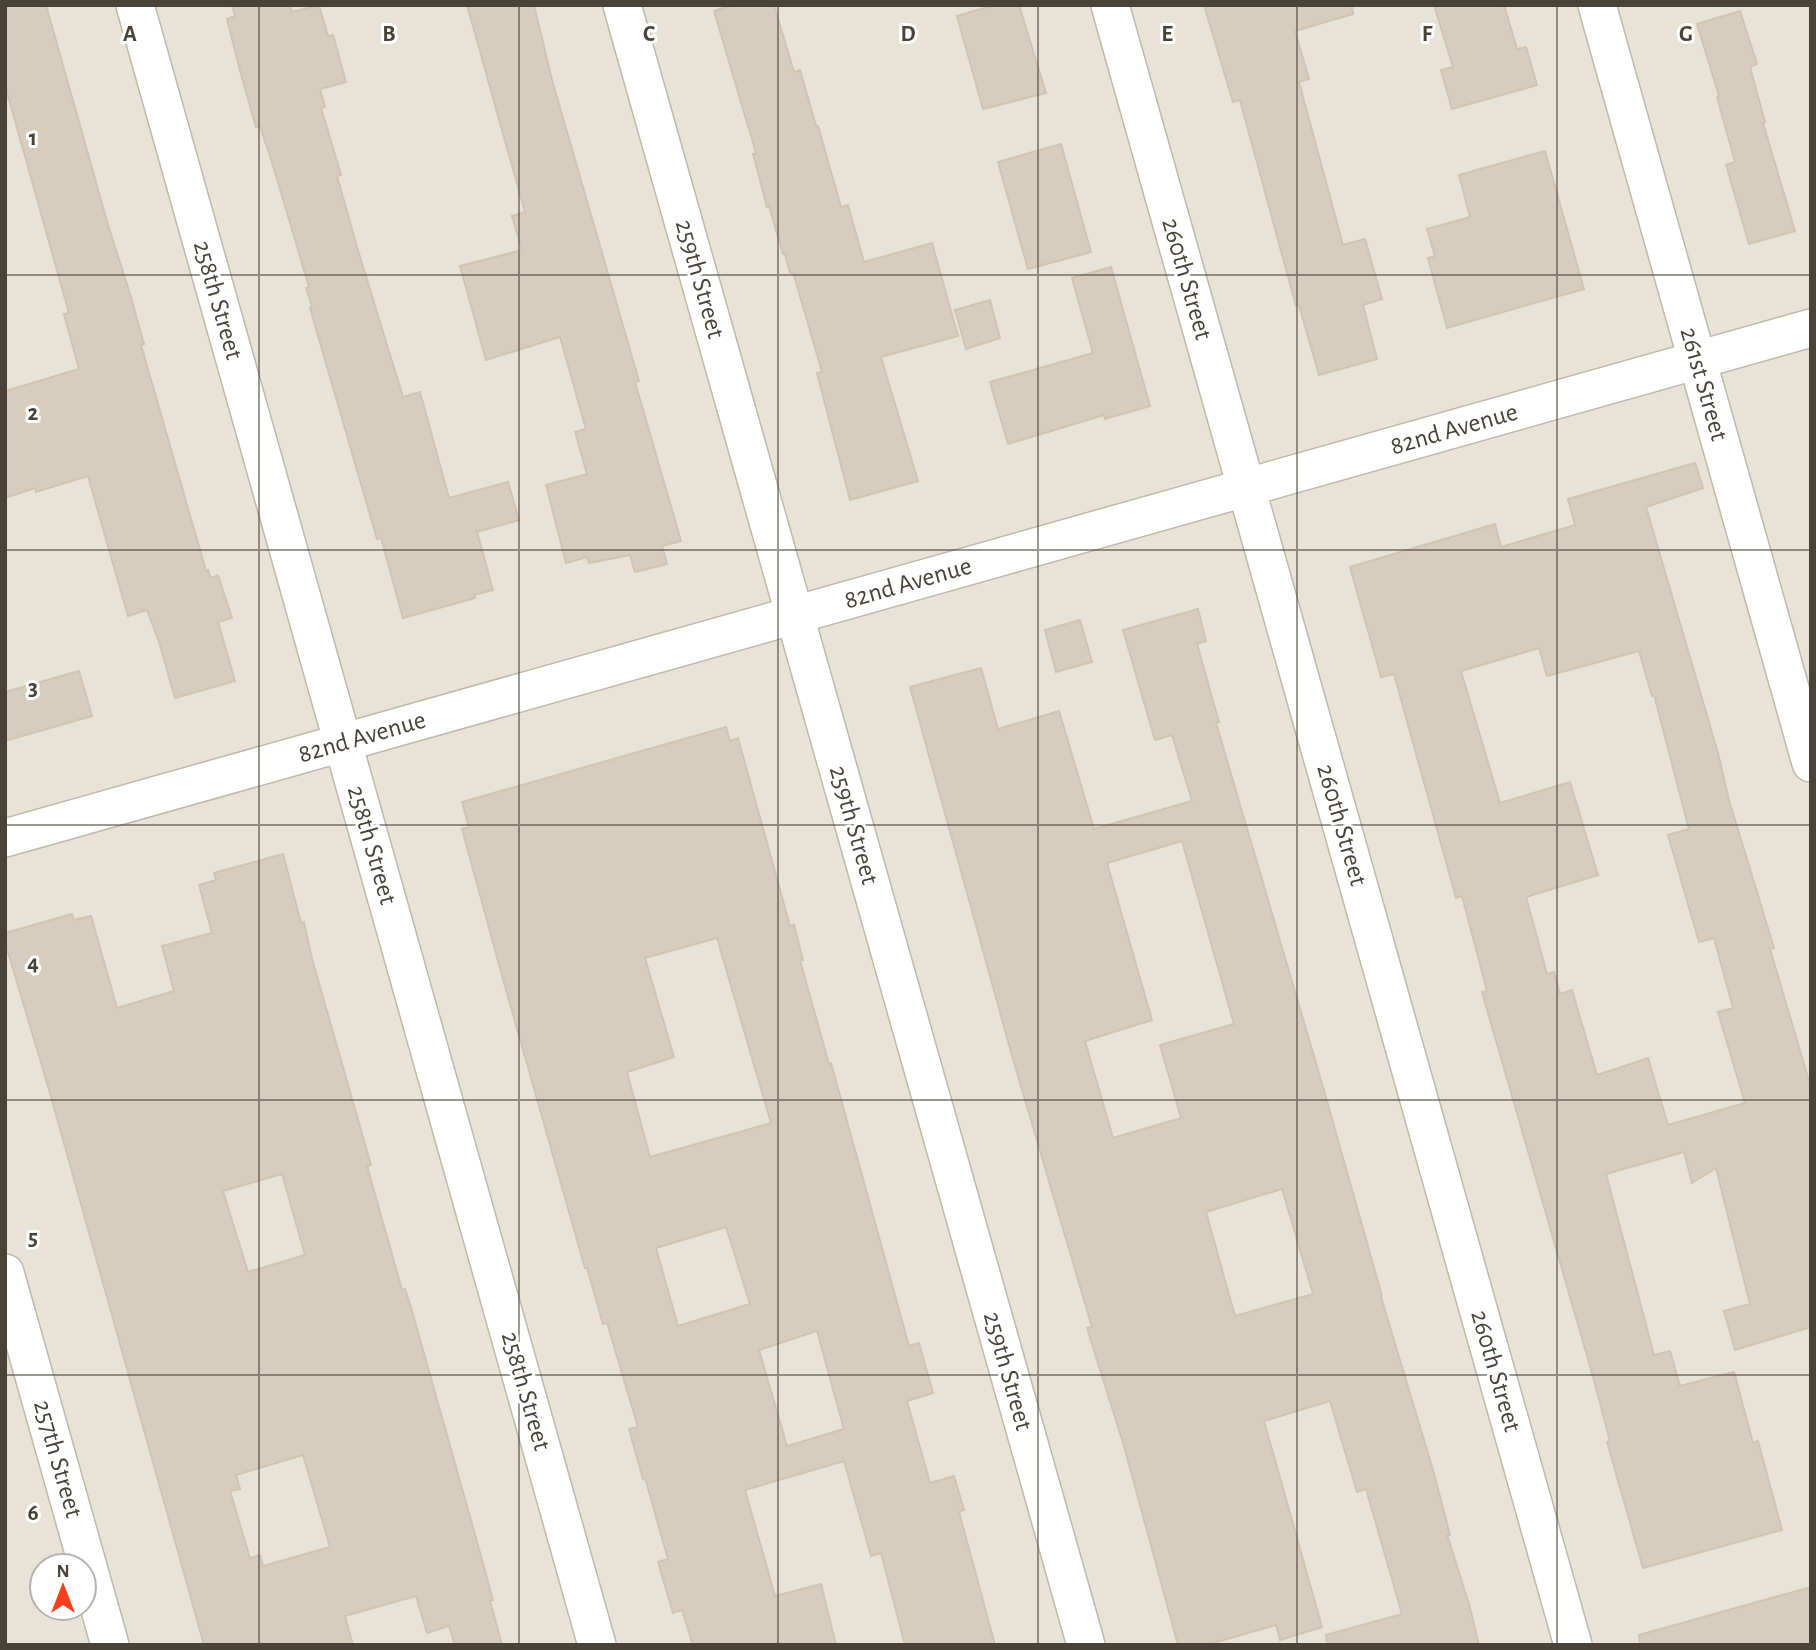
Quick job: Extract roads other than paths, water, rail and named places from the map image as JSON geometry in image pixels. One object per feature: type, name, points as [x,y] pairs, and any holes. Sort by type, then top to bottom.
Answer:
[{"type":"street","name":"258th Street","points":[[135,5],[597,1645]]},
{"type":"street","name":"259th Street","points":[[622,5],[1086,1645]]},
{"type":"street","name":"260th Street","points":[[1110,5],[1573,1645]]},
{"type":"street","name":"261st Street","points":[[1597,5],[1811,763]]},
{"type":"street","name":"82nd Avenue","points":[[5,838],[1811,328]]},
{"type":"street","name":"257th Street","points":[[5,1273],[110,1645]]}]
